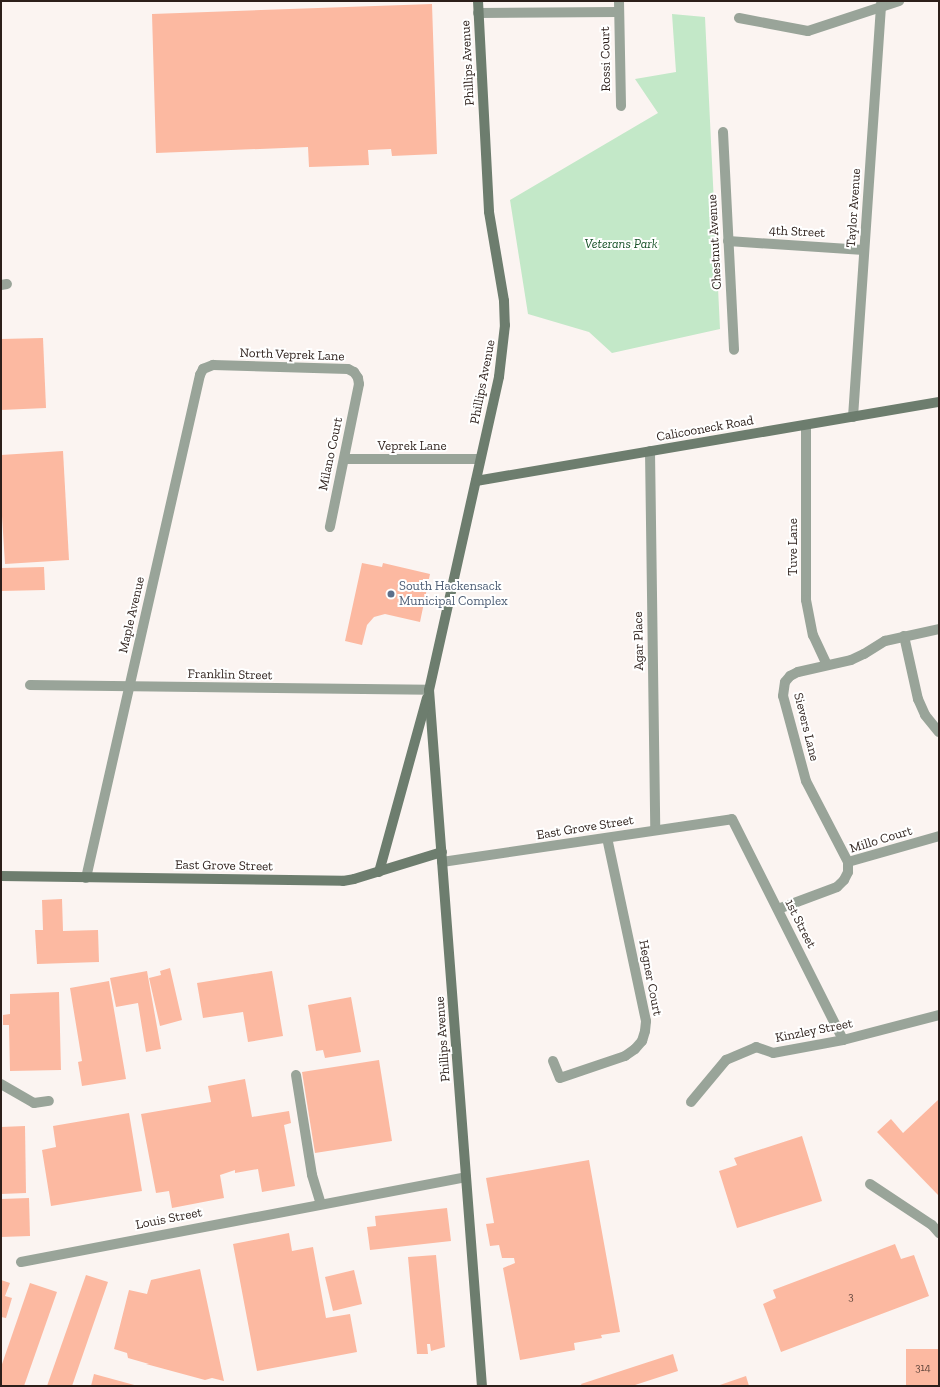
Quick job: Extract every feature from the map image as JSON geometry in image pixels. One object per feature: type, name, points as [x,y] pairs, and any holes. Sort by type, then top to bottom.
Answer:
[{"type":"street","name":"Phillips Avenue","points":[[379,872],[429,690],[503,353],[505,325],[503,295],[492,240],[489,212],[478,1]]},
{"type":"street","points":[[478,13],[618,12],[619,1]]},
{"type":"street","points":[[739,18],[808,31],[881,4],[899,1]]},
{"type":"street","name":"Taylor Avenue","points":[[853,417],[881,4]]},
{"type":"street","name":"Rossi Court","points":[[618,12],[620,106]]},
{"type":"street","name":"Chestnut Avenue","points":[[724,132],[734,350]]},
{"type":"street","name":"4th Street","points":[[728,241],[864,250]]},
{"type":"street","name":"North Veprek Lane","points":[[214,365],[348,370],[354,372],[358,378],[359,386]]},
{"type":"street","name":"Maple Avenue","points":[[86,878],[200,375],[203,369],[214,365]]},
{"type":"street","name":"Milano Court","points":[[330,527],[359,386]]},
{"type":"street","name":"Calicooneck Road","points":[[476,481],[939,402]]},
{"type":"street","name":"Tuve Lane","points":[[806,425],[806,600],[814,635],[827,665]]},
{"type":"street","name":"Agar Place","points":[[650,451],[655,830]]},
{"type":"street","name":"Veprek Lane","points":[[344,458],[480,459]]},
{"type":"street","name":"Sievers Lane","points":[[848,862],[806,781],[783,696],[786,682],[790,676],[798,672],[851,660],[885,641],[939,629]]},
{"type":"street","points":[[904,636],[918,699],[925,715],[939,732]]},
{"type":"street","name":"Franklin Street","points":[[30,685],[429,690]]},
{"type":"street","name":"Phillips Avenue","points":[[429,690],[482,1386]]},
{"type":"street","name":"East Grove Street","points":[[1,876],[342,881],[442,857],[607,838],[732,819]]},
{"type":"street","name":"1st Street","points":[[732,819],[843,1040]]},
{"type":"street","name":"Millo Court","points":[[778,909],[837,886],[844,880],[848,872],[848,862],[939,836]]},
{"type":"street","name":"Hegner Court","points":[[553,1061],[560,1078],[625,1056],[635,1049],[642,1041],[645,1031],[646,1021],[607,838]]},
{"type":"street","name":"Kinzley Street","points":[[690,1102],[726,1060],[756,1047],[773,1053],[843,1040],[939,1015]]},
{"type":"street","points":[[296,1075],[312,1175],[321,1204]]},
{"type":"street","points":[[1,1084],[34,1103],[50,1100]]},
{"type":"street","name":"Louis Street","points":[[21,1262],[466,1177]]},
{"type":"street","points":[[870,1184],[932,1225],[939,1233]]},
{"type":"green space","name":"Veterans Park","points":[[672,14],[705,17],[720,329],[612,353],[589,332],[528,314],[510,200],[658,113],[635,79],[676,72]]},
{"type":"building","points":[[432,4],[437,154],[392,156],[391,149],[368,150],[369,165],[309,167],[308,147],[156,153],[152,14]]},
{"type":"building","points":[[43,338],[46,408],[1,410],[1,339]]},
{"type":"building","points":[[63,451],[69,560],[5,564],[1,500],[1,455]]},
{"type":"building","name":"South Hackensack Municipal Complex","points":[[362,563],[382,567],[383,563],[430,574],[420,622],[385,614],[374,617],[367,625],[362,645],[345,641]]},
{"type":"building","points":[[44,567],[45,590],[1,591],[1,568]]},
{"type":"building","points":[[62,899],[63,931],[98,930],[99,962],[37,964],[35,930],[43,930],[42,900]]},
{"type":"building","points":[[170,968],[182,1020],[160,1026],[149,978],[161,975],[160,971]]},
{"type":"building","points":[[147,971],[161,1049],[146,1052],[138,1003],[116,1007],[110,978]]},
{"type":"building","points":[[272,971],[283,1036],[248,1042],[243,1012],[203,1018],[197,983]]},
{"type":"building","points":[[109,981],[126,1079],[82,1086],[78,1062],[82,1061],[70,988]]},
{"type":"building","points":[[59,992],[61,1070],[10,1071],[9,1025],[3,1025],[3,1015],[10,1014],[10,994]]},
{"type":"building","points":[[351,997],[361,1052],[325,1058],[323,1050],[316,1051],[308,1005]]},
{"type":"building","points":[[379,1060],[392,1141],[315,1153],[302,1072]]},
{"type":"building","points":[[245,1079],[252,1117],[289,1111],[291,1123],[284,1125],[295,1186],[262,1192],[258,1169],[235,1173],[235,1170],[220,1175],[224,1198],[172,1208],[169,1191],[156,1193],[141,1114],[211,1102],[208,1086]]},
{"type":"building","points":[[939,1099],[939,1196],[877,1132],[891,1119],[903,1133]]},
{"type":"building","points":[[129,1113],[142,1191],[51,1206],[42,1150],[56,1147],[53,1126]]},
{"type":"building","points":[[25,1126],[26,1193],[1,1194],[1,1127]]},
{"type":"building","points":[[802,1136],[822,1201],[737,1228],[719,1171],[737,1165],[734,1158]]},
{"type":"building","points":[[589,1160],[620,1332],[601,1335],[602,1338],[574,1343],[575,1350],[520,1360],[503,1268],[515,1263],[514,1258],[502,1258],[499,1245],[490,1246],[486,1224],[494,1223],[486,1178]]},
{"type":"building","points":[[29,1198],[30,1236],[1,1237],[1,1199]]},
{"type":"building","points":[[447,1208],[451,1241],[370,1250],[367,1227],[376,1226],[375,1216]]},
{"type":"building","points":[[289,1233],[292,1251],[313,1247],[326,1318],[350,1314],[357,1352],[257,1371],[233,1244]]},
{"type":"building","points":[[895,1244],[901,1259],[914,1255],[929,1296],[781,1352],[763,1304],[776,1298],[773,1290]]},
{"type":"building","points":[[436,1255],[445,1347],[431,1351],[430,1344],[427,1344],[428,1354],[417,1354],[408,1257]]},
{"type":"building","points":[[200,1269],[224,1381],[212,1378],[205,1380],[146,1364],[149,1364],[128,1358],[127,1353],[114,1349],[129,1290],[147,1294],[151,1280]]},
{"type":"building","points":[[354,1270],[362,1304],[333,1311],[325,1277]]},
{"type":"building","points":[[86,1275],[108,1282],[72,1386],[47,1386]]},
{"type":"building","points":[[1,1280],[10,1283],[5,1296],[12,1298],[6,1318],[1,1317]]},
{"type":"building","points":[[30,1283],[57,1292],[24,1386],[1,1386],[1,1367]]},
{"type":"building","points":[[906,1349],[939,1349],[939,1386],[906,1386]]},
{"type":"building","points":[[673,1354],[678,1371],[632,1386],[582,1386],[581,1384]]},
{"type":"building","points":[[94,1374],[138,1386],[91,1386]]},
{"type":"building","points":[[746,1376],[749,1386],[717,1386]]},
{"type":"place","name":"South Hackensack Municipal Complex","points":[[391,594]]}]
